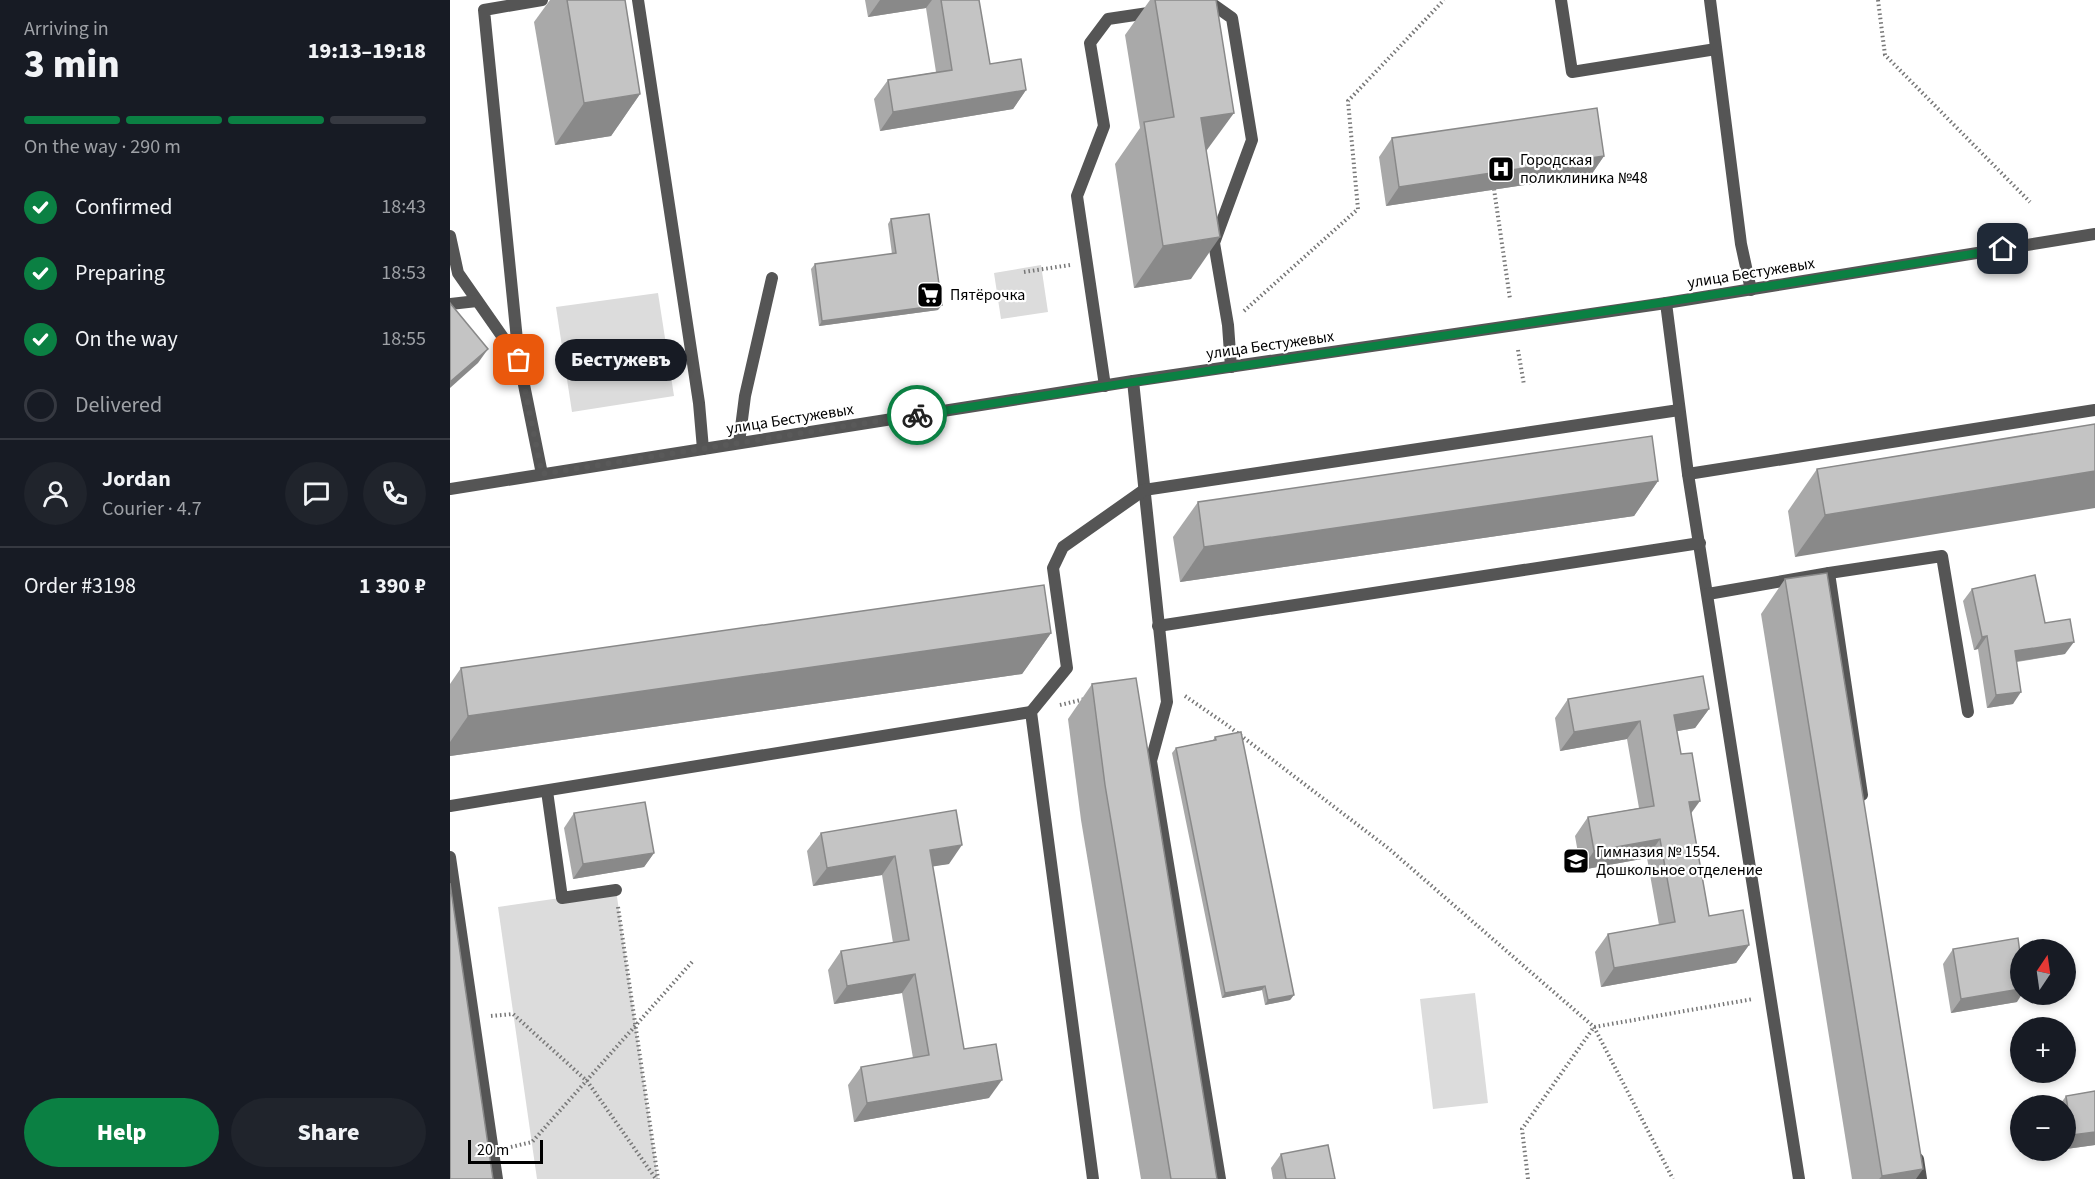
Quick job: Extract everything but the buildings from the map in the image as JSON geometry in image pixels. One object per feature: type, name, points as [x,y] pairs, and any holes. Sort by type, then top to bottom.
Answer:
[{"type":"street","points":[[542,0],[484,10],[519,360],[542,474]]},
{"type":"street","points":[[638,0],[699,403],[703,449]]},
{"type":"street","points":[[1562,0],[1572,72],[1716,49]]},
{"type":"street","points":[[1710,0],[1741,244],[1751,290]]},
{"type":"street","points":[[1188,7],[1211,3],[1232,18],[1252,140],[1214,243],[1228,325],[1231,367]]},
{"type":"street","points":[[1105,386],[1077,196],[1104,126],[1090,43],[1108,19],[1165,10]]},
{"type":"street","name":"улица Бестужевых","points":[[450,489],[1133,381],[1751,290],[2095,234]]},
{"type":"street","points":[[450,236],[458,273],[519,360]]},
{"type":"street","points":[[739,443],[745,396],[772,278]]},
{"type":"street","points":[[450,304],[477,301]]},
{"type":"street","points":[[1666,303],[1688,474],[1799,1179]]},
{"type":"street","points":[[1133,381],[1167,702],[1151,761],[1220,1179]]},
{"type":"street","points":[[450,806],[1031,711],[1067,668],[1053,568],[1063,547],[1144,490],[1679,410]]},
{"type":"street","points":[[1688,474],[2095,410]]},
{"type":"street","points":[[1158,626],[1700,543]]},
{"type":"street","points":[[1708,594],[1942,556],[1968,712]]},
{"type":"street","points":[[1829,573],[1864,806]]},
{"type":"street","points":[[1031,711],[1094,1179]]},
{"type":"street","points":[[547,791],[562,898],[616,890]]},
{"type":"street","points":[[450,857],[497,1179]]},
{"type":"street","points":[[1916,1144],[1921,1179]]},
{"type":"path","points":[[1228,325],[1358,209],[1348,101],[1444,0]]},
{"type":"path","points":[[1878,0],[1885,55],[2030,202]]},
{"type":"path","points":[[1494,189],[1510,298]]},
{"type":"path","points":[[1024,272],[1086,263]]},
{"type":"path","points":[[1518,350],[1524,385]]},
{"type":"path","points":[[1165,681],[1227,725],[1388,848],[1594,1027],[1674,1179]]},
{"type":"path","points":[[1031,711],[1086,699]]},
{"type":"path","points":[[616,890],[657,1179]]},
{"type":"path","points":[[493,1151],[532,1142],[692,962]]},
{"type":"path","points":[[1528,1179],[1522,1129],[1594,1027],[1771,996]]},
{"type":"path","points":[[474,1018],[513,1014],[586,1081],[657,1179]]},
{"type":"shaded area","points":[[1041,265],[1048,312],[1001,319],[994,273]]},
{"type":"shaded area","points":[[658,293],[674,396],[572,412],[556,307]]},
{"type":"shaded area","points":[[616,890],[658,1179],[537,1179],[498,907]]},
{"type":"shaded area","points":[[1475,993],[1488,1103],[1433,1109],[1420,999]]},
{"type":"way so far","points":[[519,360],[542,474],[917,415]]},
{"type":"place","name":"Городская поликлиника №48","points":[[1501,169]]},
{"type":"place","name":"Пятёрочка","points":[[930,295]]},
{"type":"place","name":"Бестужевъ","points":[[519,360]]},
{"type":"place","name":"Гимназия № 1554. Дошкольное отделение","points":[[1576,861]]},
{"type":"route","points":[[917,415],[1666,303],[2003,249]]}]
